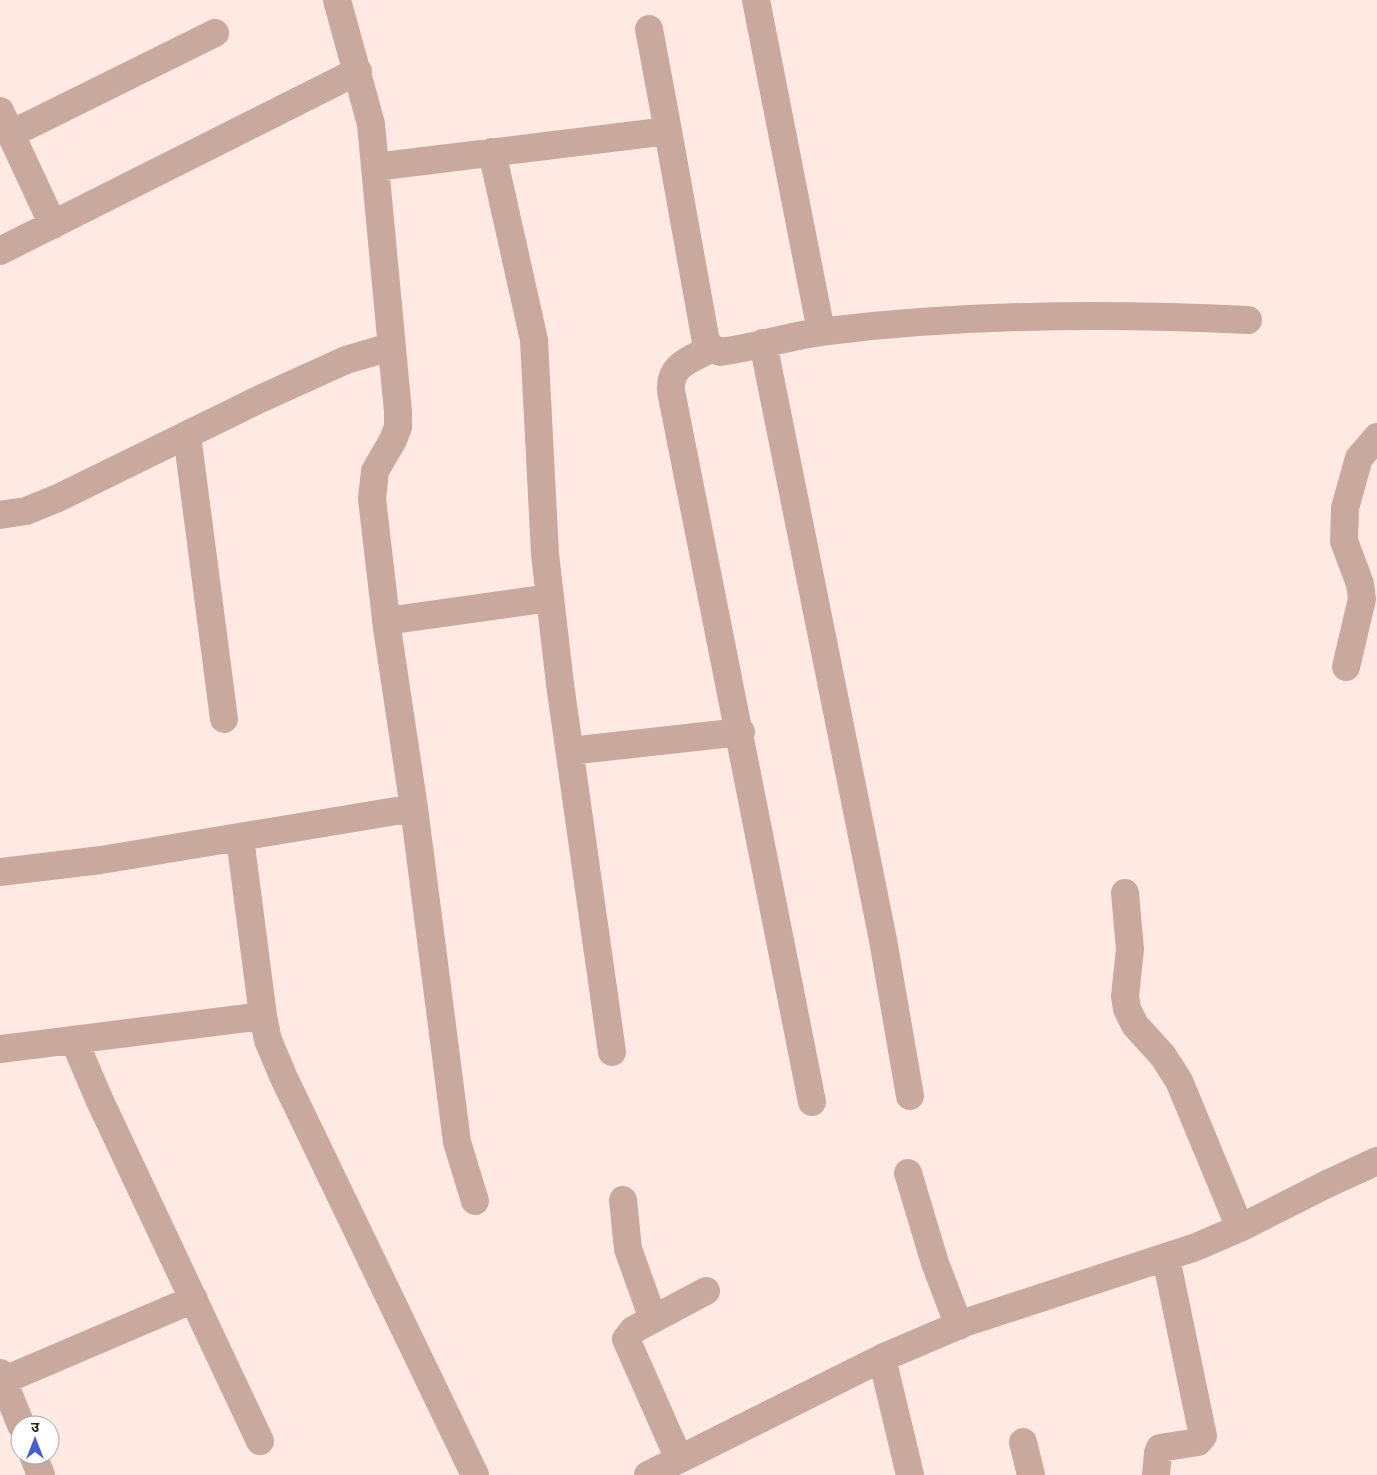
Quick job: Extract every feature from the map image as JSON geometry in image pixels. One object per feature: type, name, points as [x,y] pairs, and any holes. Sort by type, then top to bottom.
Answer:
[{"type":"street","points":[[337,0],[371,124],[398,427],[375,471],[372,499],[386,621],[414,808],[457,1142],[475,1201]]},
{"type":"street","points":[[756,0],[821,332]]},
{"type":"street","points":[[649,29],[706,342],[720,352],[821,332],[943,320],[1107,316],[1248,320]]},
{"type":"street","points":[[53,225],[5,123],[215,33]]},
{"type":"street","points":[[0,251],[358,71]]},
{"type":"street","points":[[375,167],[668,130]]},
{"type":"street","points":[[492,152],[534,340],[545,554],[612,1052]]},
{"type":"street","points":[[762,343],[883,940],[910,1096]]},
{"type":"street","points":[[0,515],[26,510],[58,498],[346,360],[390,347]]},
{"type":"street","points":[[712,348],[673,372],[670,380],[812,1102]]},
{"type":"street","points":[[187,435],[224,719]]},
{"type":"street","points":[[1346,667],[1362,599],[1360,584],[1344,541],[1345,508],[1359,458],[1377,437]]},
{"type":"street","points":[[386,621],[550,598]]},
{"type":"street","points":[[570,751],[740,732]]},
{"type":"street","points":[[0,872],[101,860],[414,808]]},
{"type":"street","points":[[240,838],[263,1016],[268,1040],[283,1076],[475,1475]]},
{"type":"street","points":[[1125,893],[1130,949],[1125,996],[1126,1009],[1135,1025],[1173,1070],[1240,1228]]},
{"type":"street","points":[[0,1049],[263,1016]]},
{"type":"street","points":[[74,1040],[99,1099],[260,1441]]},
{"type":"street","points":[[648,1475],[882,1358],[959,1326],[1166,1258],[1240,1228],[1377,1161]]},
{"type":"street","points":[[908,1173],[935,1263],[959,1326]]},
{"type":"street","points":[[623,1200],[628,1248],[653,1319]]},
{"type":"street","points":[[1156,1475],[1160,1448],[1198,1442],[1203,1436],[1166,1258]]},
{"type":"street","points":[[679,1459],[626,1339],[633,1330],[706,1292]]},
{"type":"street","points":[[17,1415],[1,1379],[194,1299]]},
{"type":"street","points":[[882,1358],[910,1475]]},
{"type":"street","points":[[1023,1442],[1030,1475]]}]
